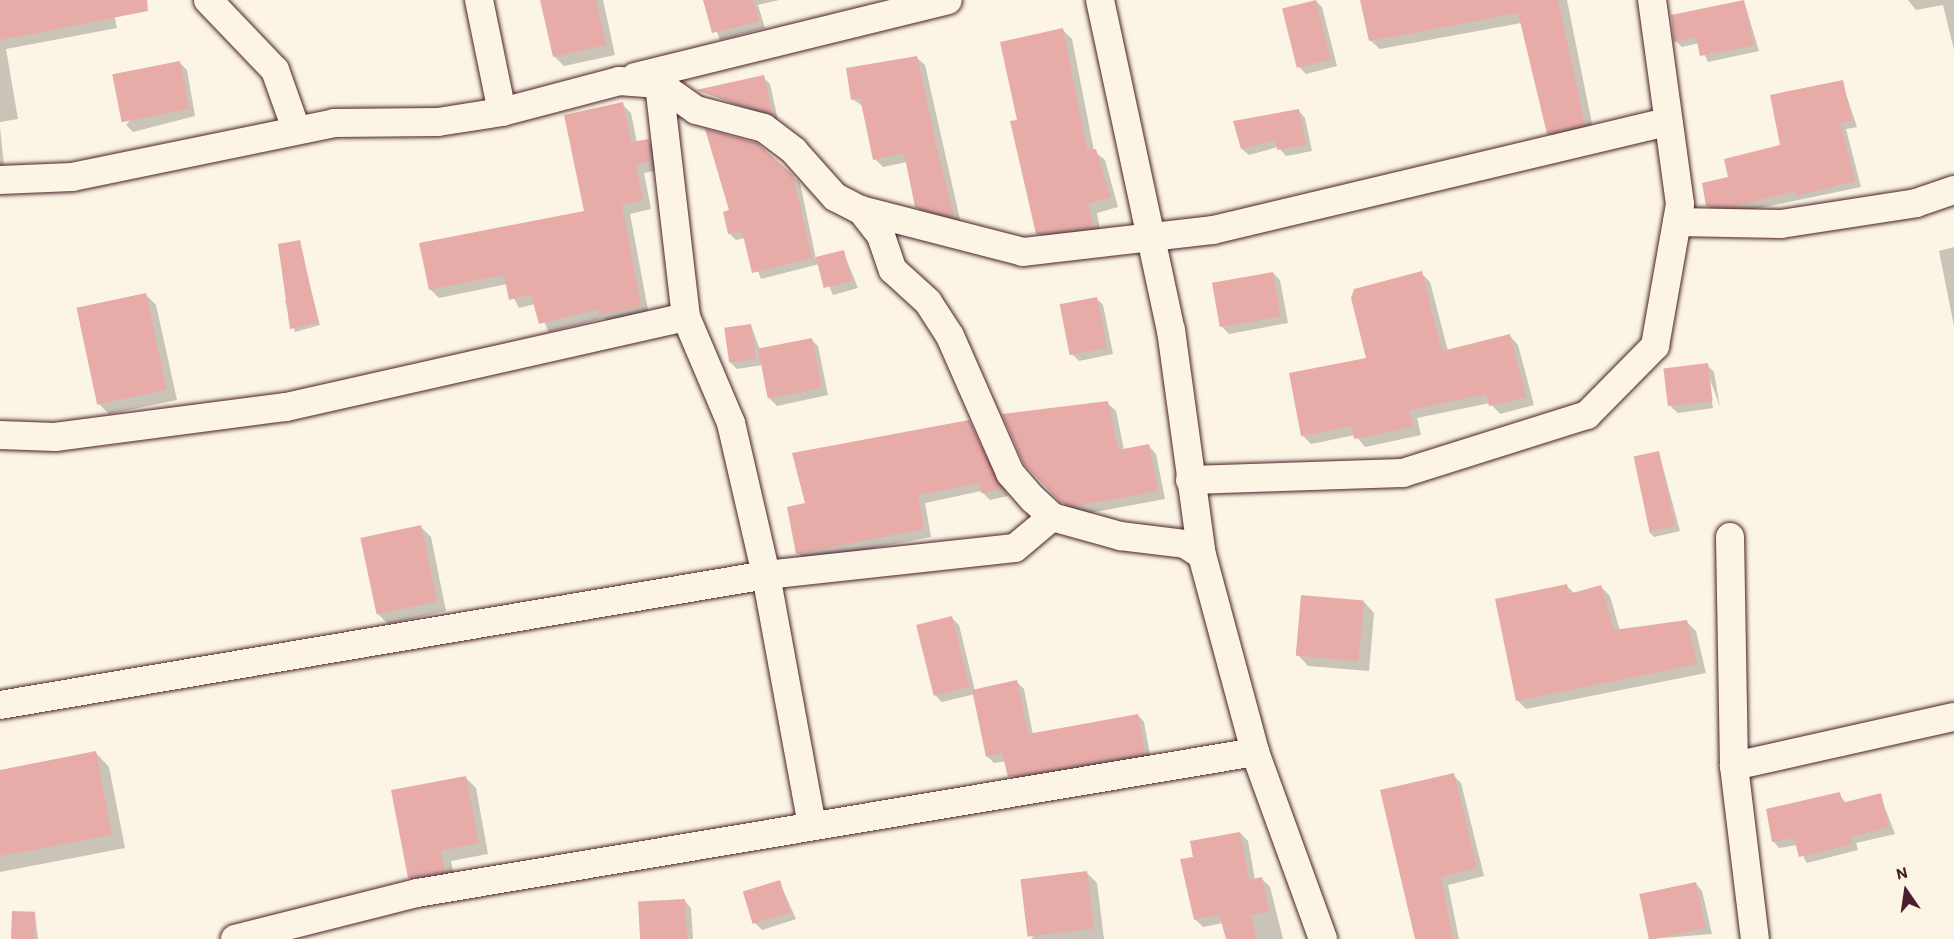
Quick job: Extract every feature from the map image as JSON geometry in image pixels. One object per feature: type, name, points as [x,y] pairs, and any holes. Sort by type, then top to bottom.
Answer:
[{"type":"street","points":[[208,0],[275,70],[296,129]]},
{"type":"street","points":[[479,0],[502,112]]},
{"type":"street","points":[[0,180],[72,177],[296,129],[438,122],[502,112],[948,0]]},
{"type":"street","points":[[1100,0],[1149,237],[1171,330],[1202,555],[1255,752],[1323,939]]},
{"type":"street","points":[[1190,480],[1403,473],[1587,415],[1655,346],[1680,204],[1652,0]]},
{"type":"street","points":[[619,81],[659,84],[696,110],[764,128],[794,151],[835,198],[861,210],[1023,252],[1212,230],[1668,122]]},
{"type":"street","points":[[659,84],[686,317],[731,423],[766,575],[812,826]]},
{"type":"street","points":[[1677,222],[1781,224],[1916,203],[1954,190]]},
{"type":"street","points":[[861,210],[881,236],[893,270],[928,302],[950,336],[1010,473],[1052,517],[1120,537],[1185,544],[1202,555]]},
{"type":"street","points":[[0,435],[55,437],[286,407],[686,317]]},
{"type":"street","points":[[0,705],[766,575],[1015,548],[1052,517]]},
{"type":"street","points":[[1730,537],[1734,766],[1755,939]]},
{"type":"street","points":[[1734,766],[1954,717]]},
{"type":"street","points":[[236,939],[417,893],[1255,752]]},
{"type":"building","points":[[0,0],[147,0],[148,11],[0,40]]},
{"type":"building","points":[[540,0],[596,0],[606,45],[553,57]]},
{"type":"building","points":[[703,0],[753,0],[759,21],[712,33]]},
{"type":"building","points":[[1316,0],[1331,59],[1297,68],[1282,8]]},
{"type":"building","points":[[1360,0],[1558,0],[1585,125],[1547,134],[1518,13],[1369,41]]},
{"type":"building","points":[[1744,0],[1754,45],[1700,56],[1696,37],[1674,42],[1671,15]]},
{"type":"building","points":[[1063,28],[1087,150],[1096,149],[1110,197],[1088,204],[1093,227],[1036,234],[1010,121],[1017,120],[1000,42]]},
{"type":"building","points":[[917,56],[954,217],[915,207],[904,153],[873,160],[860,98],[851,100],[846,68]]},
{"type":"building","points":[[180,61],[189,109],[122,122],[112,74]]},
{"type":"building","points":[[764,75],[772,114],[696,90]]},
{"type":"building","points":[[1843,80],[1852,121],[1840,123],[1855,181],[1796,196],[1795,191],[1733,207],[1706,206],[1702,183],[1728,177],[1724,159],[1780,145],[1770,95]]},
{"type":"building","points":[[623,102],[631,142],[649,139],[651,161],[636,165],[643,200],[622,205],[641,306],[599,315],[598,309],[539,324],[531,295],[509,300],[504,275],[429,290],[419,243],[584,211],[564,115]]},
{"type":"building","points":[[1299,109],[1306,144],[1277,150],[1276,140],[1241,149],[1233,121]]},
{"type":"building","points":[[705,129],[757,143],[793,175],[812,258],[752,273],[742,231],[728,234],[723,212],[729,210]]},
{"type":"building","points":[[300,240],[318,322],[290,329],[278,244]]},
{"type":"building","points":[[844,250],[852,281],[824,288],[816,257]]},
{"type":"building","points":[[1422,271],[1442,351],[1510,334],[1526,397],[1489,406],[1486,394],[1409,410],[1413,427],[1354,439],[1352,426],[1301,436],[1289,373],[1366,358],[1351,298],[1354,289]]},
{"type":"building","points":[[1273,272],[1281,316],[1220,327],[1212,283]]},
{"type":"building","points":[[146,293],[167,390],[97,405],[77,308]]},
{"type":"building","points":[[1097,297],[1107,348],[1070,355],[1060,304]]},
{"type":"building","points":[[751,324],[756,359],[729,362],[724,328]]},
{"type":"building","points":[[812,338],[822,388],[768,399],[758,348]]},
{"type":"building","points":[[1708,363],[1713,401],[1668,406],[1663,368]]},
{"type":"building","points":[[1108,401],[1118,450],[1149,444],[1158,491],[1075,506],[1060,502],[1024,464],[1002,414]]},
{"type":"building","points":[[969,420],[1002,489],[981,493],[979,483],[918,495],[924,529],[796,554],[787,507],[805,503],[792,453]]},
{"type":"building","points":[[1659,451],[1675,526],[1650,532],[1634,456]]},
{"type":"building","points":[[421,525],[437,601],[377,614],[360,538]]},
{"type":"building","points":[[1567,584],[1569,594],[1601,585],[1614,630],[1687,620],[1697,664],[1516,701],[1495,599]]},
{"type":"building","points":[[1301,595],[1364,600],[1358,661],[1296,656]]},
{"type":"building","points":[[952,616],[970,687],[934,696],[916,625]]},
{"type":"building","points":[[1017,680],[1028,734],[1138,714],[1145,754],[1008,777],[1002,753],[986,757],[972,690]]},
{"type":"building","points":[[96,751],[112,835],[0,856],[0,770]]},
{"type":"building","points":[[1454,773],[1477,868],[1441,877],[1453,939],[1415,939],[1380,790]]},
{"type":"building","points":[[466,776],[479,843],[441,851],[445,872],[408,878],[391,790]]},
{"type":"building","points":[[1840,792],[1842,803],[1881,793],[1889,827],[1850,837],[1852,844],[1799,857],[1794,838],[1772,842],[1766,809]]},
{"type":"building","points":[[1240,832],[1249,880],[1262,877],[1269,911],[1251,915],[1257,939],[1226,939],[1219,914],[1194,920],[1180,859],[1193,857],[1190,841]]},
{"type":"building","points":[[1087,871],[1094,929],[1028,937],[1020,879]]},
{"type":"building","points":[[780,880],[790,913],[753,924],[743,891]]},
{"type":"building","points":[[1696,882],[1706,928],[1649,939],[1639,894]]},
{"type":"building","points":[[685,899],[687,939],[640,939],[638,901]]},
{"type":"building","points":[[12,911],[35,912],[34,939],[11,939]]}]
